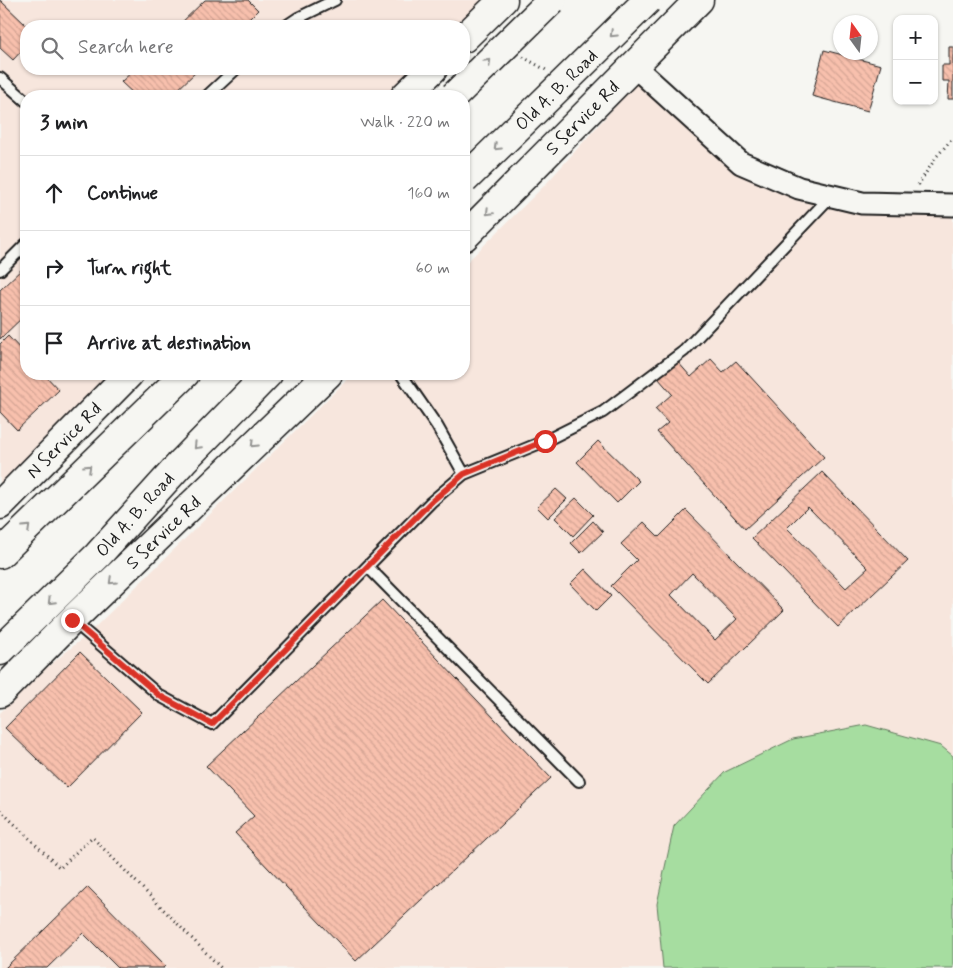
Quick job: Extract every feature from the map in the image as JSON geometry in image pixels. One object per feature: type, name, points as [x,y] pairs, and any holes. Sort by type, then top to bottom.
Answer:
[{"type":"main road","points":[[460,90],[552,0]]},
{"type":"main road","name":"Old A. B. Road","points":[[470,174],[648,0]]},
{"type":"main road","name":"S Service Rd","points":[[470,231],[700,0]]},
{"type":"main road","points":[[470,31],[497,1]]},
{"type":"main road","points":[[411,90],[427,75]]},
{"type":"main road","name":"N Service Rd","points":[[0,505],[123,380]]},
{"type":"main road","points":[[0,554],[179,380]]},
{"type":"main road","name":"Old A. B. Road","points":[[0,651],[98,555],[183,461],[262,380]]},
{"type":"main road","name":"S Service Rd","points":[[0,693],[72,620],[322,380]]},
{"type":"main road","points":[[246,396],[274,425]]},
{"type":"street","points":[[634,66],[741,163],[799,188],[862,203],[953,205]]},
{"type":"lane","points":[[295,20],[335,0]]},
{"type":"lane","points":[[213,90],[230,75]]},
{"type":"lane","points":[[0,78],[20,96]]},
{"type":"lane","points":[[72,620],[160,696],[212,724],[431,502],[464,474],[545,441],[603,412],[684,351],[831,196]]},
{"type":"lane","points":[[0,270],[20,250]]},
{"type":"lane","points":[[405,380],[437,426],[464,474]]},
{"type":"lane","points":[[368,567],[579,781]]},
{"type":"path","points":[[523,57],[546,70]]},
{"type":"path","points":[[905,204],[936,156],[953,138]]},
{"type":"path","points":[[0,810],[60,868],[92,837],[220,968]]},
{"type":"shaded area","points":[[0,0],[485,0],[465,20],[20,20],[20,75],[410,75],[395,90],[20,90],[20,380],[106,380],[0,485]]},
{"type":"shaded area","points":[[644,74],[741,163],[799,188],[953,205],[953,968],[0,968],[0,713],[32,680],[89,633],[347,380],[470,380],[470,259],[545,185]]},
{"type":"green space","points":[[866,725],[941,746],[953,756],[953,968],[663,968],[657,904],[674,826],[725,772],[793,739]]},
{"type":"building","points":[[0,0],[21,20],[20,52],[13,60],[0,48]]},
{"type":"building","points":[[205,0],[248,0],[258,10],[248,20],[184,20]]},
{"type":"building","points":[[949,47],[953,47],[953,99],[948,99],[949,81],[942,81],[942,65],[949,65]]},
{"type":"building","points":[[824,50],[833,52],[833,60],[862,60],[881,65],[868,111],[812,96]]},
{"type":"building","points":[[129,75],[193,75],[177,90],[130,90],[121,82]]},
{"type":"building","points":[[20,271],[20,320],[0,339],[0,290]]},
{"type":"building","points":[[8,336],[20,349],[20,380],[50,380],[59,390],[17,430],[0,412],[0,344]]},
{"type":"building","points":[[711,359],[723,372],[736,361],[824,457],[745,529],[657,432],[668,423],[655,409],[672,394],[658,378],[677,361],[691,377]]},
{"type":"building","points":[[598,441],[639,481],[617,503],[577,462]]},
{"type":"building","points":[[822,472],[908,561],[838,627],[752,538]],"holes":[[[808,507],[868,568],[846,588],[787,528]]]},
{"type":"building","points":[[556,489],[567,499],[548,518],[537,507]]},
{"type":"building","points":[[576,498],[593,515],[573,536],[555,518]]},
{"type":"building","points":[[686,510],[784,610],[708,684],[611,586],[637,560],[621,544],[644,522],[659,537]],"holes":[[[692,573],[737,619],[715,640],[671,595]]]},
{"type":"building","points":[[593,521],[603,532],[581,553],[571,543]]},
{"type":"building","points":[[585,569],[611,596],[596,611],[570,584]]},
{"type":"building","points":[[382,600],[551,778],[356,961],[235,833],[254,816],[206,766]]},
{"type":"building","points":[[80,652],[142,712],[67,788],[5,728]]},
{"type":"building","points":[[88,887],[166,966],[164,968],[118,968],[83,933],[47,968],[5,968]]},
{"type":"route","points":[[72,620],[160,696],[212,724],[431,502],[464,474],[545,441]]}]
